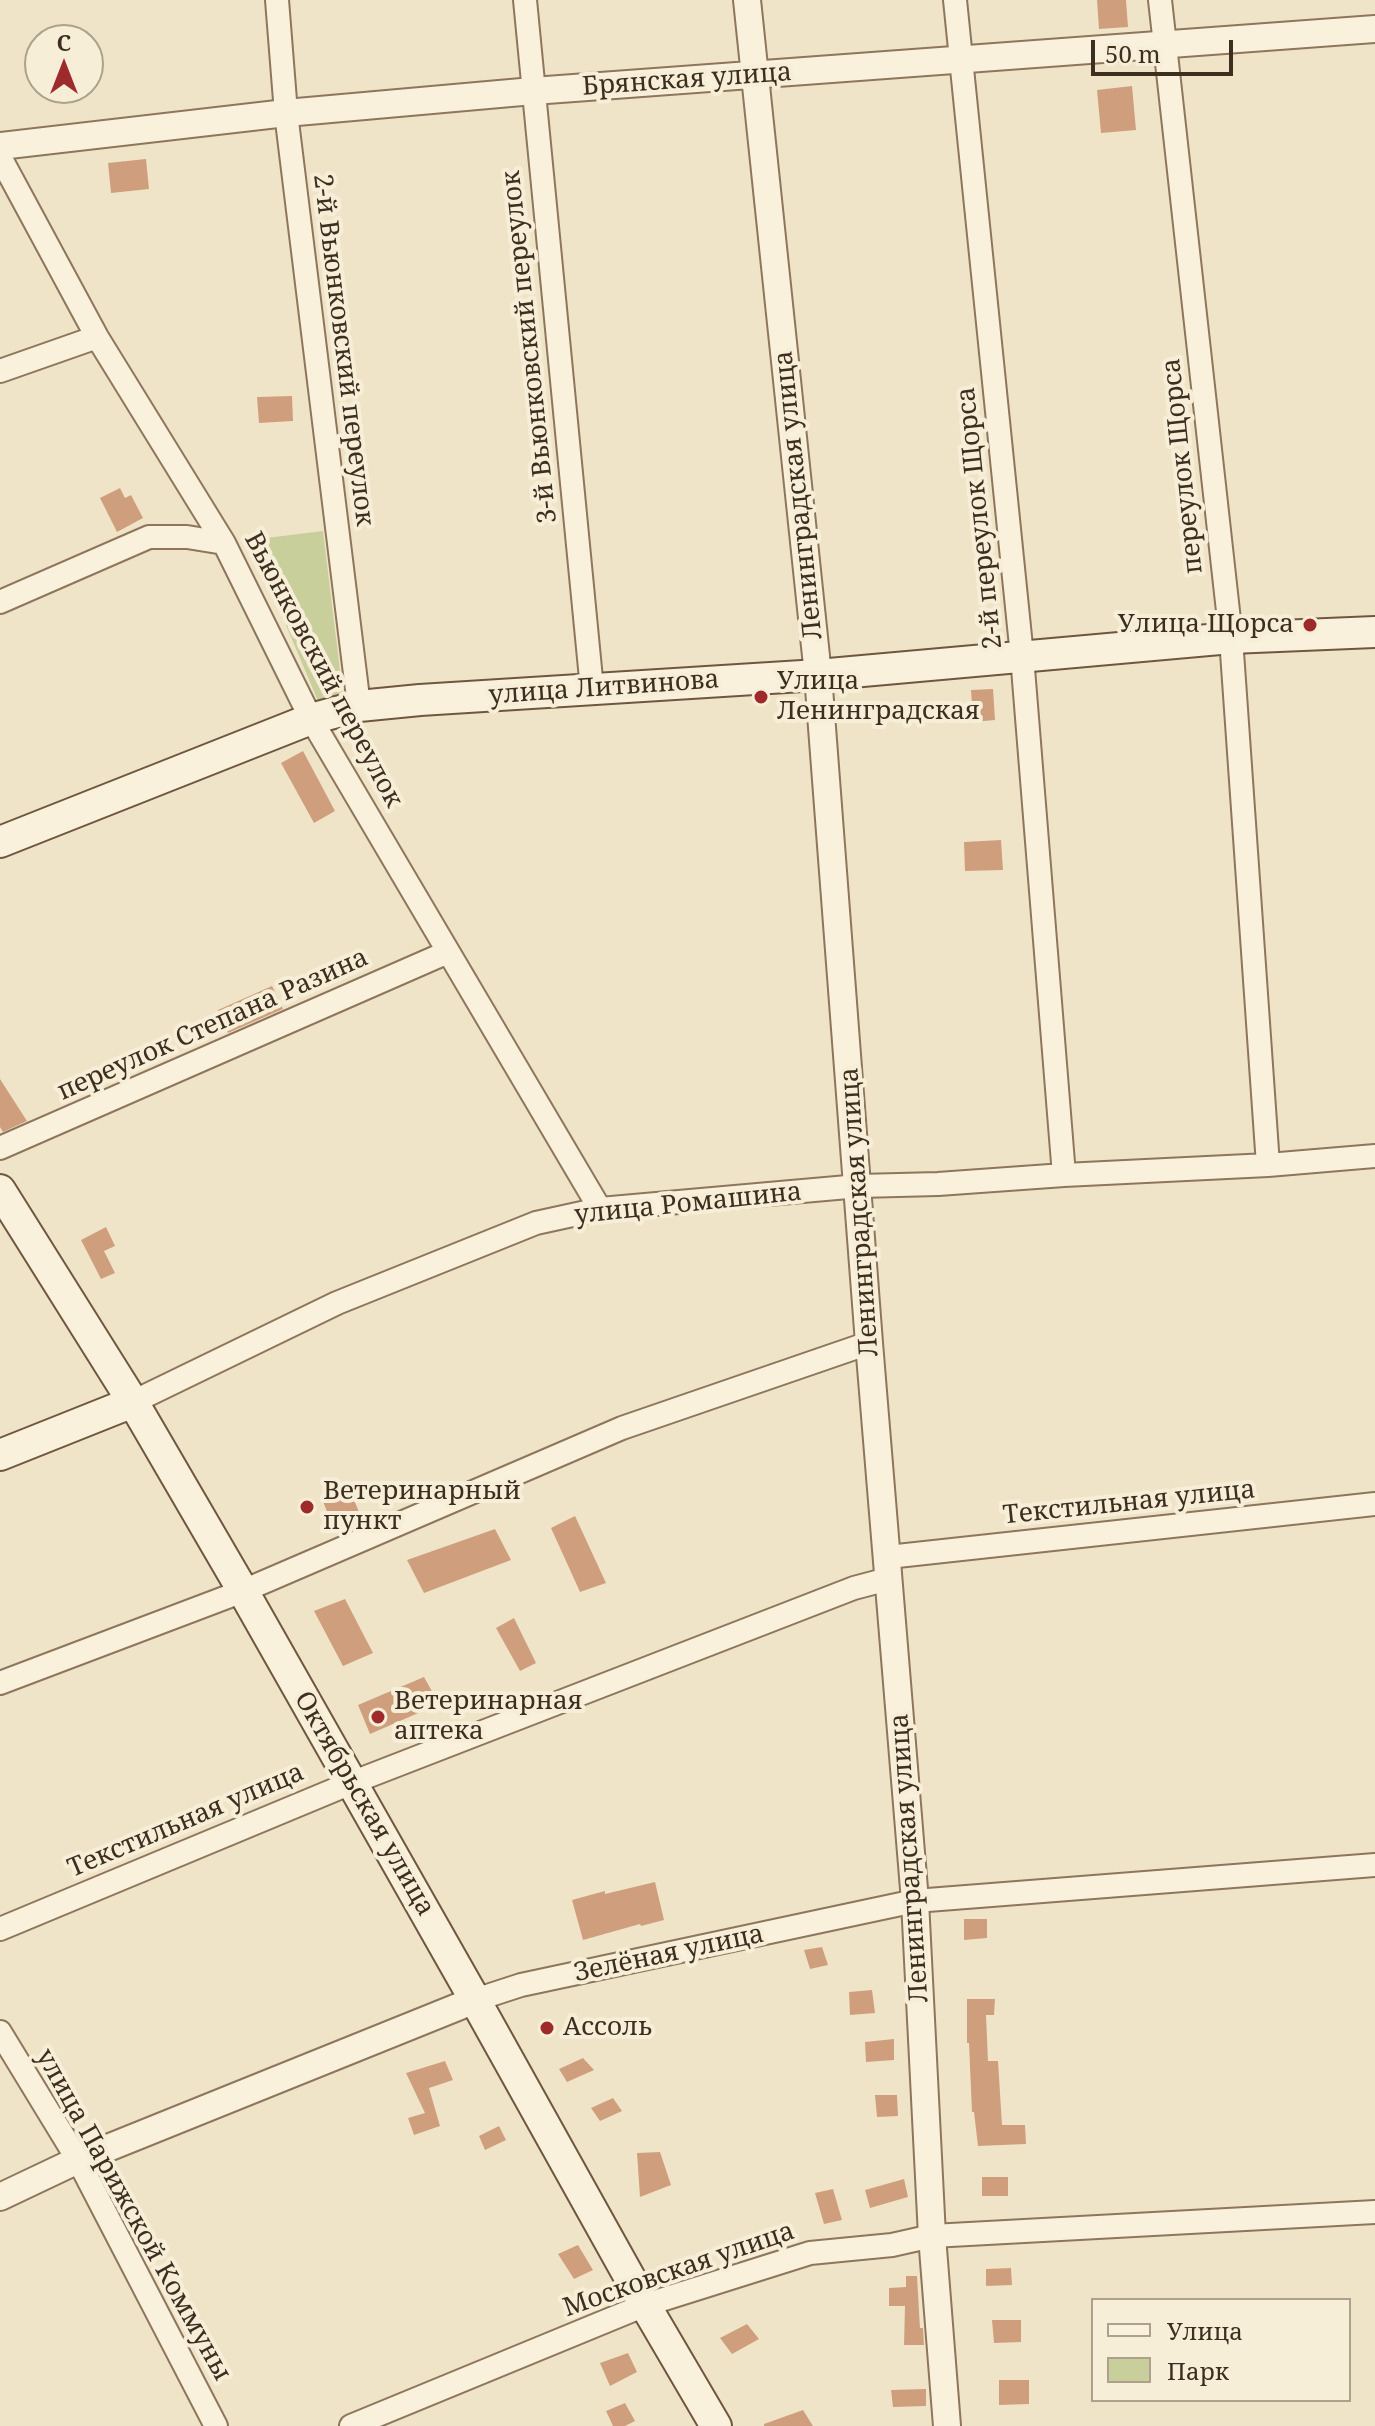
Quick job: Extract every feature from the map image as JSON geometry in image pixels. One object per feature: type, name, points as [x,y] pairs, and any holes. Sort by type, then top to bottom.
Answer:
[{"type":"main road","name":"улица Литвинова","points":[[0,842],[311,719],[359,706],[818,675],[1231,638],[1375,632]]},
{"type":"main road","name":"Октябрьская улица","points":[[0,1190],[133,1402],[243,1591],[716,2426]]},
{"type":"main road","name":"улица Ромашина","points":[[0,1455],[133,1402]]},
{"type":"street","name":"2-й Вьюнковский переулок","points":[[277,0],[286,113],[359,706]]},
{"type":"street","name":"3-й Вьюнковский переулок","points":[[525,0],[592,689]]},
{"type":"street","name":"Ленинградская улица","points":[[747,0],[818,675],[915,1901],[932,2236],[947,2426]]},
{"type":"street","name":"2-й переулок Щорса","points":[[955,0],[1022,656],[1064,1175]]},
{"type":"street","name":"переулок Щорса","points":[[1160,0],[1231,638],[1268,1165]]},
{"type":"street","name":"Брянская улица","points":[[0,146],[286,113],[533,91],[1375,29]]},
{"type":"street","name":"Вьюнковский переулок","points":[[0,157],[97,337],[224,543],[311,719],[600,1209]]},
{"type":"street","points":[[0,371],[97,337]]},
{"type":"street","points":[[0,602],[149,537],[187,537],[224,543]]},
{"type":"street","name":"переулок Степана Разина","points":[[0,1148],[448,952]]},
{"type":"street","name":"улица Ромашина","points":[[133,1402],[337,1303],[536,1223],[600,1209],[859,1186],[1268,1165],[1375,1156]]},
{"type":"street","points":[[0,1683],[243,1591],[622,1428],[869,1343]]},
{"type":"street","name":"Текстильная улица","points":[[0,1929],[351,1783],[854,1588],[888,1568],[1375,1504]]},
{"type":"street","name":"Зелёная улица","points":[[0,2197],[78,2160],[475,2000],[521,1985],[915,1901],[1375,1865]]},
{"type":"street","name":"улица Парижской Коммуны","points":[[0,2032],[78,2160],[216,2426]]},
{"type":"street","name":"Московская улица","points":[[351,2426],[645,2305],[810,2253],[892,2245],[932,2236],[1375,2212]]},
{"type":"green space","points":[[323,531],[343,695],[318,701],[250,540]]},
{"type":"building","points":[[1097,0],[1126,0],[1128,27],[1099,29]]},
{"type":"building","points":[[1132,86],[1136,130],[1101,133],[1097,90]]},
{"type":"building","points":[[146,159],[149,189],[111,193],[108,163]]},
{"type":"building","points":[[292,396],[293,421],[259,423],[257,397]]},
{"type":"building","points":[[120,488],[125,498],[131,495],[143,518],[117,532],[100,498]]},
{"type":"building","points":[[993,689],[995,720],[973,722],[971,690]]},
{"type":"building","points":[[303,751],[335,811],[314,823],[281,763]]},
{"type":"building","points":[[1001,840],[1003,870],[965,871],[964,842]]},
{"type":"building","points":[[272,986],[283,1009],[228,1033],[218,1010]]},
{"type":"building","points":[[0,1079],[27,1121],[3,1132],[0,1127]]},
{"type":"building","points":[[106,1227],[115,1246],[104,1251],[115,1273],[101,1279],[81,1240]]},
{"type":"building","points":[[348,1485],[359,1512],[332,1523],[321,1497]]},
{"type":"building","points":[[575,1516],[606,1583],[580,1592],[551,1528]]},
{"type":"building","points":[[495,1529],[511,1560],[424,1593],[407,1560]]},
{"type":"building","points":[[345,1599],[373,1653],[343,1666],[314,1611]]},
{"type":"building","points":[[514,1618],[536,1663],[520,1671],[496,1628]]},
{"type":"building","points":[[424,1677],[439,1704],[370,1734],[358,1705]]},
{"type":"building","points":[[655,1882],[664,1920],[583,1940],[572,1900]]},
{"type":"building","points":[[964,1919],[987,1919],[987,1938],[964,1940]]},
{"type":"building","points":[[822,1947],[828,1965],[810,1969],[804,1950]]},
{"type":"building","points":[[872,1990],[875,2013],[850,2015],[849,1992]]},
{"type":"building","points":[[967,1999],[995,1999],[994,2015],[986,2015],[988,2061],[998,2061],[1002,2125],[1025,2125],[1026,2144],[978,2146],[972,2112]]},
{"type":"building","points":[[894,2039],[894,2060],[866,2062],[865,2042]]},
{"type":"building","points":[[583,2058],[594,2070],[567,2082],[559,2069]]},
{"type":"building","points":[[445,2061],[453,2080],[429,2088],[440,2126],[414,2135],[408,2118],[425,2113],[406,2073]]},
{"type":"building","points":[[875,2095],[897,2095],[898,2116],[877,2117]]},
{"type":"building","points":[[613,2098],[622,2111],[600,2121],[591,2108]]},
{"type":"building","points":[[499,2126],[506,2140],[485,2150],[479,2136]]},
{"type":"building","points":[[660,2152],[671,2185],[640,2197],[637,2153]]},
{"type":"building","points":[[982,2177],[1008,2177],[1008,2196],[982,2196]]},
{"type":"building","points":[[904,2179],[908,2197],[870,2208],[865,2190]]},
{"type":"building","points":[[833,2189],[842,2220],[824,2224],[815,2193]]},
{"type":"building","points":[[578,2245],[593,2270],[574,2279],[558,2254]]},
{"type":"building","points":[[1011,2268],[1012,2285],[986,2286],[986,2269]]},
{"type":"building","points":[[906,2276],[917,2276],[924,2345],[904,2345],[905,2306],[889,2306],[889,2288],[906,2287]]},
{"type":"building","points":[[992,2320],[1021,2320],[1021,2342],[994,2343]]},
{"type":"building","points":[[747,2324],[759,2339],[732,2354],[720,2338]]},
{"type":"building","points":[[628,2353],[637,2372],[610,2386],[600,2363]]},
{"type":"building","points":[[999,2380],[1029,2380],[1029,2404],[999,2405]]},
{"type":"building","points":[[926,2389],[926,2406],[893,2407],[891,2390]]},
{"type":"building","points":[[625,2403],[635,2421],[625,2426],[613,2426],[606,2411]]},
{"type":"building","points":[[803,2410],[813,2426],[764,2426],[764,2424]]},
{"type":"place","name":"Улица Щорса","points":[[1310,625]]},
{"type":"place","name":"Улица Ленинградская","points":[[761,697]]},
{"type":"place","name":"Ветеринарный пункт","points":[[307,1507]]},
{"type":"place","name":"Ветеринарная аптека","points":[[378,1717]]},
{"type":"place","name":"Ассоль","points":[[547,2028]]}]
